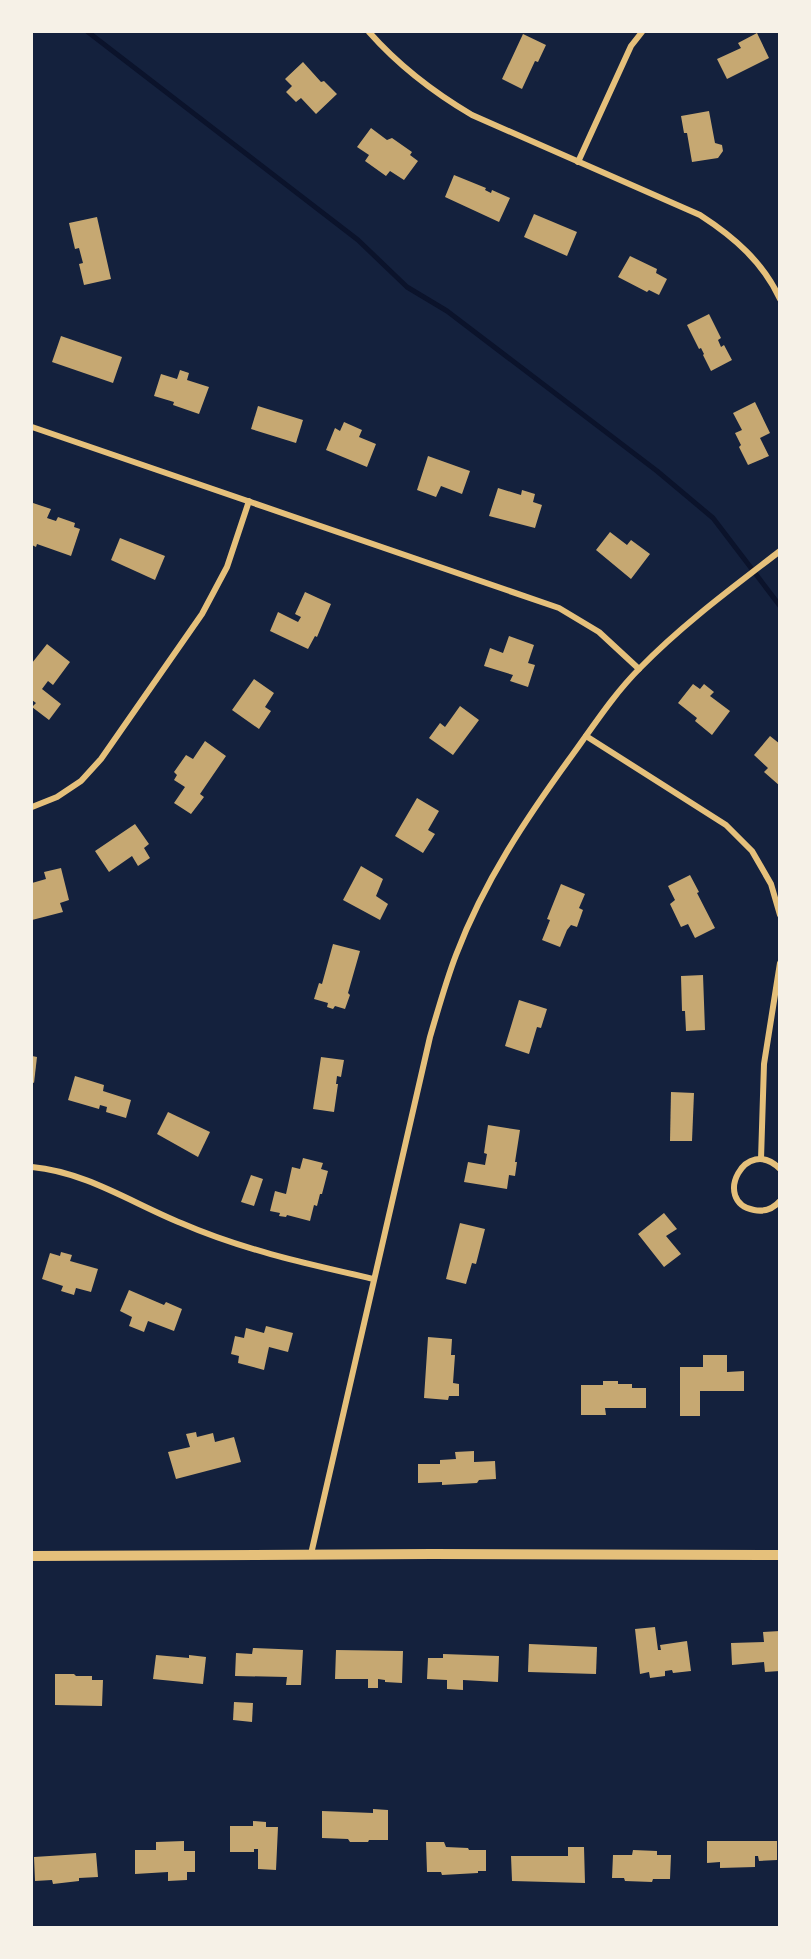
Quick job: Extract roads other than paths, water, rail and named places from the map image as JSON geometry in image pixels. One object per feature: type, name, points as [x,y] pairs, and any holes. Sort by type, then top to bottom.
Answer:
[{"type":"street","points":[[369,32],[412,75],[441,97],[472,115],[700,215],[724,231],[748,252],[762,269],[780,300]]},
{"type":"street","points":[[578,162],[631,46],[642,32]]},
{"type":"street","points":[[32,427],[559,608],[599,632],[639,669]]},
{"type":"street","points":[[32,807],[57,797],[81,780],[101,759],[202,614],[227,567],[249,501]]},
{"type":"street","points":[[311,1554],[430,1037],[456,955],[480,901],[508,848],[535,807],[586,736],[639,669],[687,623],[780,551]]},
{"type":"street","points":[[586,736],[726,825],[752,850],[771,884],[780,915]]},
{"type":"street","points":[[761,1159],[764,1064],[780,963]]},
{"type":"street","points":[[780,1169],[761,1159],[746,1164],[735,1176],[734,1192],[743,1205],[759,1211],[767,1210],[780,1201]]},
{"type":"street","points":[[32,1167],[66,1174],[97,1184],[180,1223],[239,1246],[287,1260],[374,1279]]},
{"type":"street","points":[[32,1556],[780,1554]]},
{"type":"waterway","points":[[88,32],[358,240],[407,287],[447,311],[657,471],[713,518],[780,606]]}]
